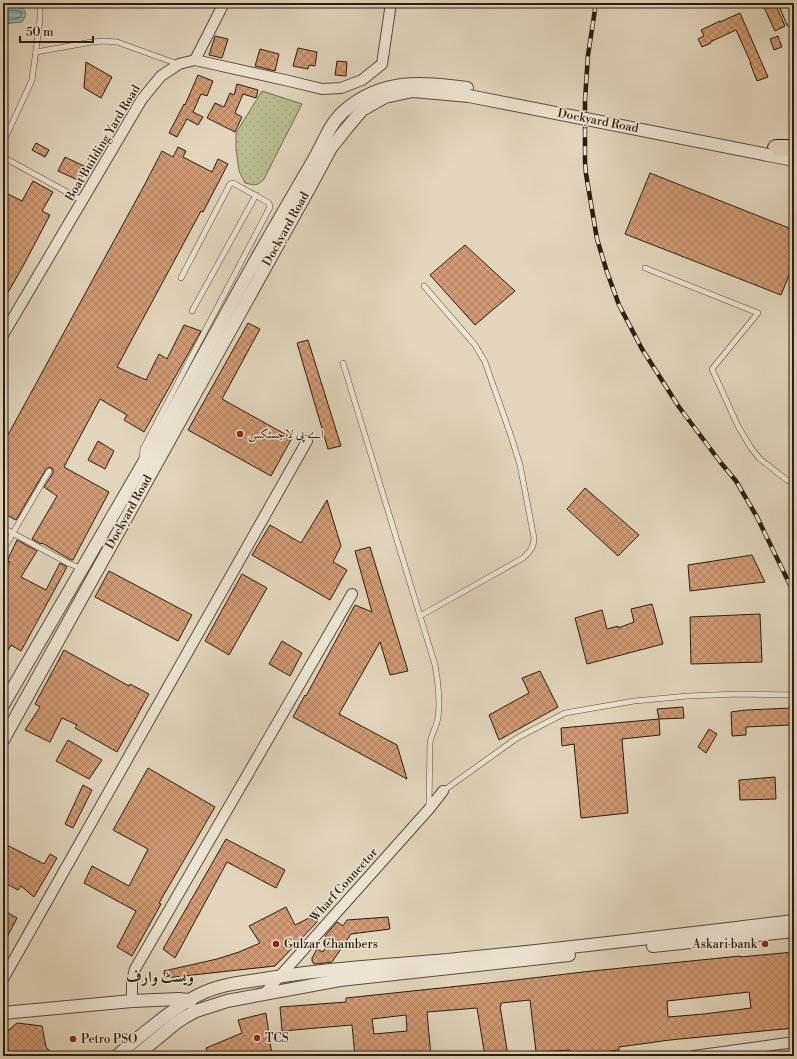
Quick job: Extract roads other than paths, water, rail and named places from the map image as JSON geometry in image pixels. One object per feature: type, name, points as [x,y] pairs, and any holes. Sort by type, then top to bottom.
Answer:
[{"type":"highway","points":[[787,3],[794,20]]},
{"type":"highway","points":[[770,150],[794,148]]},
{"type":"street","points":[[195,60],[224,3]]},
{"type":"street","name":"Boat Building Yard Road","points":[[3,335],[142,99],[161,76],[179,64],[195,60],[322,89],[341,88],[362,80],[382,64],[391,3]]},
{"type":"street","name":"Dockyard Road","points":[[3,740],[284,210],[318,153],[330,128],[348,108],[380,89],[412,83],[441,84],[469,88],[770,150],[794,151]]},
{"type":"street","name":"Dockyard Road","points":[[770,150],[794,160]]},
{"type":"street","points":[[3,979],[307,441]]},
{"type":"street","name":"Dockyard Road","points":[[3,705],[142,465],[155,453]]},
{"type":"street","points":[[132,1001],[132,981],[135,970],[352,594]]},
{"type":"street","name":"Wharf Connector","points":[[264,994],[429,809],[443,791]]},
{"type":"street","points":[[117,1056],[133,1041],[189,1000],[205,992],[223,986],[320,971],[588,945],[794,921]]},
{"type":"street","points":[[136,1056],[176,1023],[196,1011],[227,1001],[264,994],[340,980],[794,932]]},
{"type":"street","points":[[223,986],[227,1001]]},
{"type":"street","points":[[3,1013],[132,1001],[189,1000]]},
{"type":"street","points":[[189,1000],[196,1011]]},
{"type":"street","points":[[694,1056],[794,1042]]},
{"type":"lane","points":[[3,142],[32,80],[40,20],[40,3]]},
{"type":"lane","points":[[36,52],[92,42],[117,42],[179,64]]},
{"type":"lane","points":[[3,157],[82,201]]},
{"type":"lane","points":[[142,465],[143,449],[270,207],[269,203],[233,183],[230,184],[181,278]]},
{"type":"lane","points":[[192,311],[256,195]]},
{"type":"lane","points":[[645,268],[758,313],[712,369],[738,426],[751,448],[760,459],[787,480],[794,483]]},
{"type":"lane","points":[[420,616],[524,558],[534,544],[520,465],[486,362],[475,345],[424,286]]},
{"type":"lane","points":[[344,363],[435,665],[439,705],[437,721],[430,743],[429,809]]},
{"type":"lane","points":[[3,550],[49,471]]},
{"type":"lane","points":[[3,528],[82,569]]},
{"type":"lane","points":[[443,791],[517,738],[565,713],[634,701],[688,696],[738,694],[794,695]]},
{"type":"water","points":[[3,6],[23,8],[26,15],[22,22],[3,24]]},
{"type":"railway","points":[[596,3],[588,55],[585,100],[585,162],[597,239],[607,272],[619,305],[642,349],[679,407],[736,481],[757,517],[794,593]]},
{"type":"place","name":"اے پی لاجسٹکس","points":[[240,434]]},
{"type":"place","name":"Gulzar Chambers","points":[[276,944]]},
{"type":"place","name":"Askari bank","points":[[765,944]]},
{"type":"place","name":"TCS","points":[[257,1038]]},
{"type":"place","name":"Petro PSO","points":[[73,1039]]},
{"type":"district","name":"ویسٹ وارف","points":[[160,977]]}]
